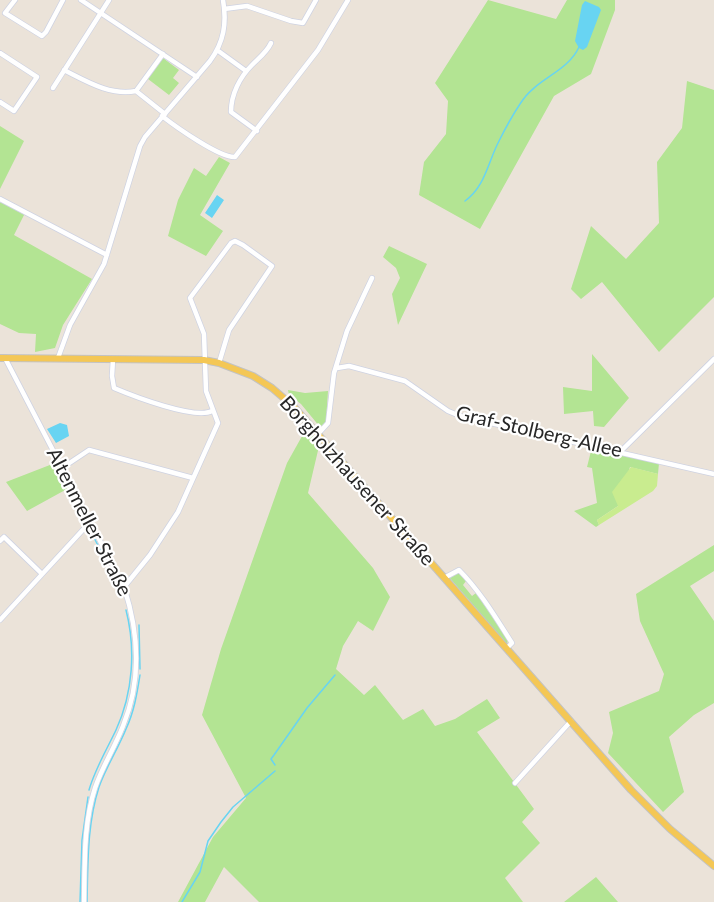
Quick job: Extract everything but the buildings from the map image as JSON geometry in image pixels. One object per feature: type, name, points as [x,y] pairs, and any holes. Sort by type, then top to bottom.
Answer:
[{"type":"main road","name":"Borgholzhausener Straße","points":[[3,358],[204,360],[219,363],[253,376],[272,388],[293,406],[658,817],[714,867]]},
{"type":"street","points":[[15,0],[5,13],[42,36],[63,0]]},
{"type":"street","points":[[81,0],[197,77]]},
{"type":"street","points":[[53,88],[109,0]]},
{"type":"street","points":[[58,358],[70,325],[97,278],[107,255],[137,154],[145,137],[197,77],[217,50],[224,33],[223,0]]},
{"type":"street","points":[[224,9],[247,6],[303,23],[316,0]]},
{"type":"street","points":[[136,91],[163,115],[230,158],[235,157],[318,50],[348,0]]},
{"type":"street","points":[[257,131],[231,112],[234,92],[246,71],[265,53],[271,43]]},
{"type":"street","points":[[217,50],[246,71]]},
{"type":"street","points":[[0,53],[37,77],[14,111],[0,102]]},
{"type":"street","points":[[64,70],[112,91],[127,93],[136,91],[162,54]]},
{"type":"street","points":[[0,199],[107,255]]},
{"type":"street","points":[[124,587],[150,555],[178,512],[218,423],[206,391],[204,334],[190,298],[231,243],[235,242],[243,245],[272,266],[229,330],[219,363]]},
{"type":"street","points":[[318,434],[328,423],[333,377],[347,331],[372,278]]},
{"type":"street","name":"Altenmeller Straße","points":[[3,358],[124,587],[133,612],[136,632],[137,657],[133,695],[123,726],[95,786],[90,805],[84,902]]},
{"type":"street","points":[[112,358],[114,388],[151,400],[159,405],[204,414],[212,411]]},
{"type":"street","points":[[621,451],[714,359]]},
{"type":"street","name":"Graf-Stolberg-Allee","points":[[337,368],[349,366],[405,381],[448,411],[460,416],[714,474]]},
{"type":"street","points":[[62,468],[89,450],[193,478]]},
{"type":"street","points":[[0,620],[91,521]]},
{"type":"street","points":[[0,541],[4,537],[41,573]]},
{"type":"street","name":"Borgholzhausener Straße","points":[[444,578],[459,570],[465,576],[480,594],[512,643],[507,648]]},
{"type":"street","points":[[515,783],[571,721]]},
{"type":"green space","points":[[488,0],[556,19],[567,0],[615,0],[615,10],[591,74],[554,96],[480,229],[419,195],[424,162],[446,134],[448,101],[435,83]]},
{"type":"green space","points":[[163,58],[179,70],[173,78],[179,83],[169,95],[148,79]]},
{"type":"green space","points":[[687,81],[714,90],[714,297],[659,352],[602,282],[581,299],[571,289],[591,226],[626,259],[659,223],[657,162],[682,128]]},
{"type":"green space","points":[[0,126],[24,141],[0,189]]},
{"type":"green space","points":[[219,157],[230,163],[200,215],[223,231],[206,256],[168,236],[178,200],[194,168],[206,176]]},
{"type":"green space","points":[[2,201],[25,213],[14,235],[92,279],[63,325],[55,348],[35,352],[36,334],[19,333],[0,324],[0,203]]},
{"type":"green space","points":[[389,246],[427,264],[398,325],[392,294],[400,278],[396,268],[383,257]]},
{"type":"green space","points":[[592,354],[629,398],[604,427],[594,426],[593,411],[564,414],[563,387],[592,391]]},
{"type":"green space","points":[[288,390],[305,393],[328,391],[326,422],[320,427],[301,404],[289,395]]},
{"type":"green space","points":[[306,429],[320,442],[308,493],[373,568],[390,597],[373,631],[358,621],[343,646],[336,669],[364,695],[375,685],[403,720],[423,709],[435,726],[455,719],[487,699],[500,718],[477,732],[534,809],[522,822],[540,843],[505,878],[523,902],[259,902],[224,867],[205,902],[178,902],[213,837],[246,798],[202,715],[221,649],[287,463]]},
{"type":"green space","points":[[592,447],[659,463],[658,474],[630,467],[618,506],[597,520],[599,525],[596,527],[574,511],[597,503],[592,468],[587,467]]},
{"type":"green space","points":[[55,463],[67,489],[27,511],[6,482]]},
{"type":"green space","points":[[631,467],[658,474],[657,486],[653,491],[599,525],[597,520],[618,506],[612,492]]},
{"type":"green space","points":[[714,545],[714,571],[690,586],[714,621],[714,703],[694,715],[669,737],[684,792],[663,812],[608,753],[613,733],[609,712],[659,691],[664,674],[640,621],[636,594]]},
{"type":"green space","points":[[460,574],[466,581],[463,585],[472,596],[476,593],[508,640],[507,644],[449,577]]},
{"type":"green space","points":[[596,877],[618,902],[564,902]]},
{"type":"water","points":[[585,1],[601,10],[587,47],[583,50],[575,41],[582,5]]},
{"type":"water","points":[[217,195],[224,200],[212,218],[205,213]]},
{"type":"water","points":[[60,423],[67,425],[69,436],[56,443],[47,429]]},
{"type":"waterway","points":[[465,201],[482,181],[499,141],[520,104],[534,88],[567,63],[579,47]]},
{"type":"waterway","points":[[90,530],[103,555]]},
{"type":"waterway","points":[[89,790],[122,716],[126,701],[132,655],[126,610]]},
{"type":"waterway","points":[[139,625],[140,669]]},
{"type":"waterway","points":[[87,902],[89,844],[95,801],[131,716],[140,675]]},
{"type":"waterway","points":[[275,765],[271,759],[307,708],[335,675]]},
{"type":"waterway","points":[[182,902],[200,872],[208,841],[221,822],[233,807],[275,771]]},
{"type":"waterway","points":[[80,902],[82,840],[88,797]]}]
